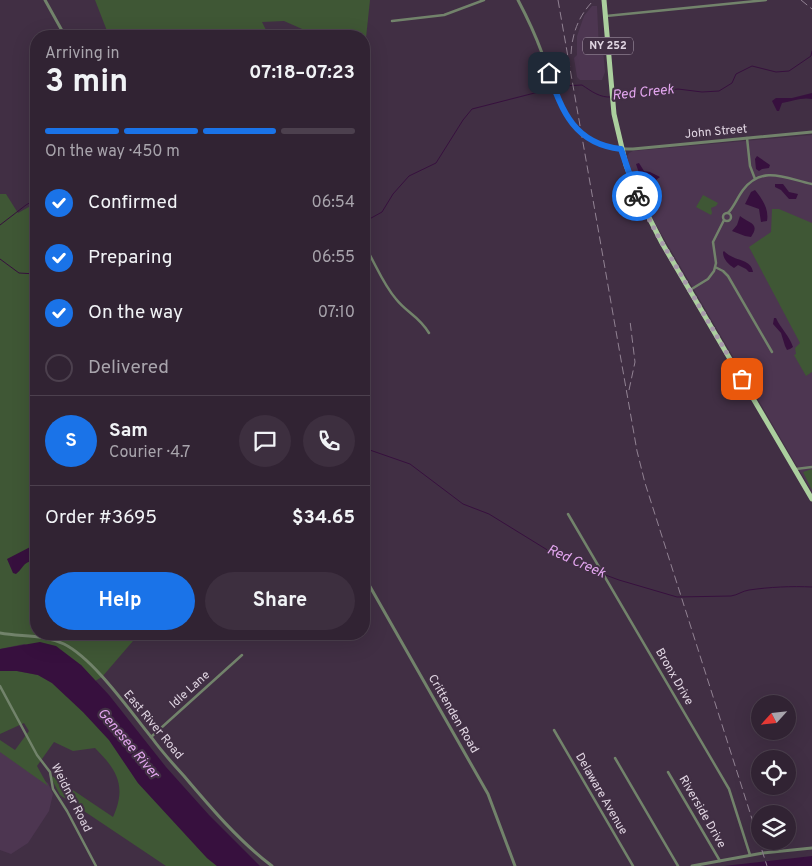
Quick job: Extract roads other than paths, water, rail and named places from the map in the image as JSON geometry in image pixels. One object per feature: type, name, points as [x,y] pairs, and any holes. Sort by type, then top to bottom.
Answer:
[{"type":"main road","name":"NY 252","points":[[604,0],[613,100],[621,149],[629,175],[643,208],[812,499]]},
{"type":"street","points":[[45,0],[62,30]]},
{"type":"street","points":[[392,21],[444,15],[484,0]]},
{"type":"street","points":[[518,0],[536,37],[556,96],[567,117],[582,134],[602,145],[621,149]]},
{"type":"street","points":[[605,17],[766,0]]},
{"type":"street","name":"John Street","points":[[621,149],[812,132]]},
{"type":"street","points":[[747,138],[750,166],[756,179]]},
{"type":"street","points":[[690,290],[708,279],[715,267],[713,242],[725,221],[724,216],[729,213],[744,189],[756,179],[776,175],[812,184]]},
{"type":"street","points":[[725,221],[730,220],[729,213]]},
{"type":"street","points":[[370,255],[393,295],[400,304],[421,321],[429,333]]},
{"type":"street","points":[[715,267],[728,276],[772,352]]},
{"type":"street","points":[[795,470],[812,467]]},
{"type":"street","name":"Bronx Drive","points":[[568,514],[729,789],[750,856]]},
{"type":"street","name":"Crittenden Road","points":[[370,587],[488,794],[515,866]]},
{"type":"street","name":"East River Road","points":[[0,633],[30,636]]},
{"type":"street","name":"East River Road","points":[[50,640],[61,643],[85,659],[226,823],[272,866]]},
{"type":"street","name":"Idle Lane","points":[[151,737],[242,655]]},
{"type":"street","name":"Weidner Road","points":[[0,686],[37,755],[49,771],[53,787],[96,866]]},
{"type":"street","name":"Delaware Avenue","points":[[554,730],[632,866]]},
{"type":"street","points":[[615,758],[678,866]]},
{"type":"street","name":"Riverside Drive","points":[[668,772],[720,861]]},
{"type":"street","points":[[692,866],[812,848]]},
{"type":"water","points":[[812,93],[812,99],[782,103],[779,111],[777,111],[772,101],[776,98],[792,98]]},
{"type":"water","points":[[757,156],[770,165],[769,168],[759,171],[756,169],[755,159]]},
{"type":"water","points":[[639,163],[644,171],[660,177],[656,180],[652,177],[640,176],[636,164]]},
{"type":"water","points":[[775,184],[783,184],[789,192],[798,194],[796,199],[789,199],[781,190],[775,187]]},
{"type":"water","points":[[755,190],[765,205],[767,221],[761,222],[759,209],[745,204],[751,192]]},
{"type":"water","points":[[740,216],[754,226],[755,229],[751,237],[732,231],[737,225]]},
{"type":"water","points":[[724,251],[732,257],[749,264],[753,272],[749,272],[738,265],[734,268],[725,259]]},
{"type":"water","points":[[774,318],[776,318],[791,343],[793,347],[790,349],[787,350],[781,333],[773,324]]},
{"type":"water","points":[[30,547],[30,562],[25,564],[16,574],[13,573],[7,559]]},
{"type":"water","name":"Genesee River","points":[[40,642],[56,646],[81,665],[109,695],[166,767],[209,815],[260,866],[217,866],[207,858],[138,783],[109,740],[52,683],[38,675],[17,671],[0,671],[0,649]]},
{"type":"water","points":[[812,856],[812,866],[724,866]]},
{"type":"waterway","name":"Red Creek","points":[[615,96],[678,89],[702,92],[719,91],[732,83],[736,74],[752,66],[776,72],[789,71],[811,56],[812,51]]},
{"type":"waterway","name":"Red Creek","points":[[370,219],[382,212],[393,194],[409,176],[436,163],[472,109],[562,86],[582,85],[599,95],[611,97]]},
{"type":"waterway","name":"Red Creek","points":[[0,225],[30,203]]},
{"type":"waterway","name":"Red Creek","points":[[0,259],[19,273],[30,274]]},
{"type":"waterway","name":"Red Creek","points":[[370,450],[410,464],[463,504],[489,514],[562,559],[619,580],[677,597],[731,596],[757,589],[812,587]]},
{"type":"railway","points":[[558,0],[637,451],[645,483],[767,866]]},
{"type":"railway","points":[[571,54],[577,25],[584,12],[594,0]]},
{"type":"railway","points":[[801,0],[812,9]]},
{"type":"railway","points":[[629,390],[635,362],[630,321]]}]
